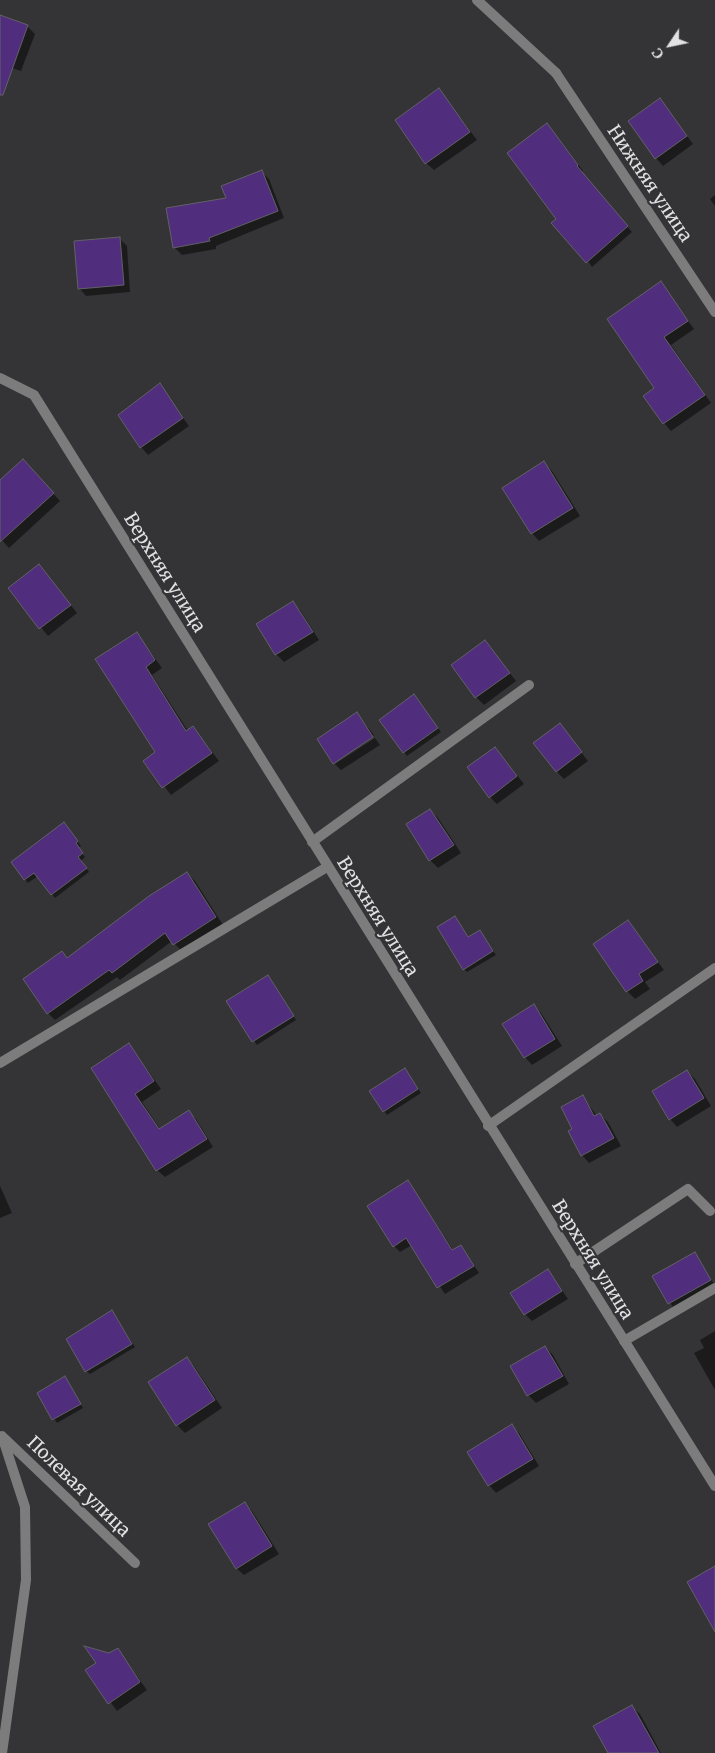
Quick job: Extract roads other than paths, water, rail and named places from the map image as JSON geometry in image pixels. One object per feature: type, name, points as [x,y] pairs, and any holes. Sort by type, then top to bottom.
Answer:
[{"type":"street","name":"Нижняя улица","points":[[477,0],[556,73],[715,312]]},
{"type":"street","name":"Верхняя улица","points":[[0,378],[34,395],[488,1126],[715,1486]]},
{"type":"street","points":[[312,842],[529,685]]},
{"type":"street","points":[[0,1063],[327,867]]},
{"type":"street","points":[[488,1126],[715,968]]},
{"type":"street","points":[[575,1264],[688,1189],[710,1211]]},
{"type":"street","points":[[624,1341],[715,1288]]},
{"type":"street","points":[[1,1435],[25,1507],[26,1580],[2,1753]]},
{"type":"street","name":"Полевая улица","points":[[1,1435],[135,1563]]}]
